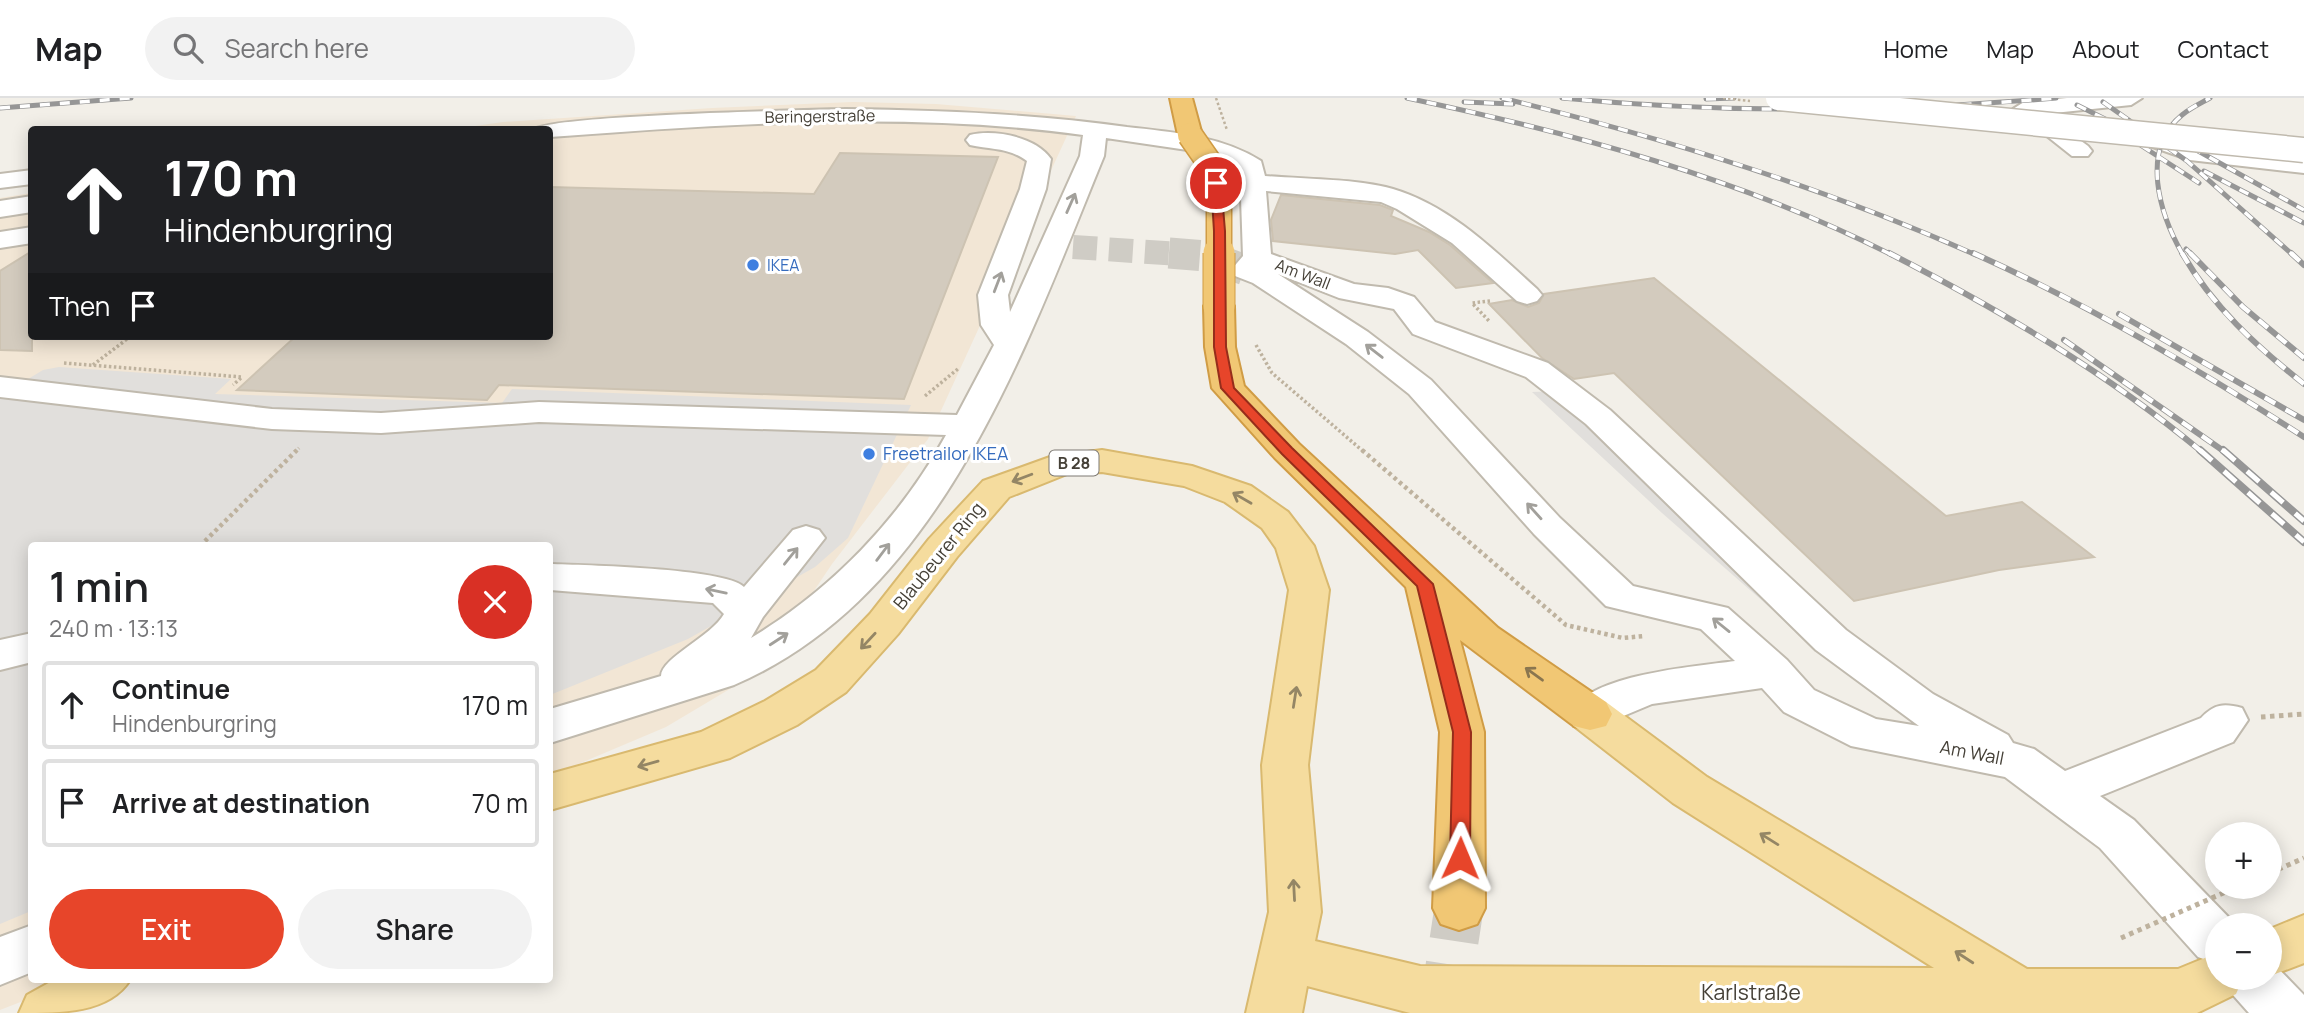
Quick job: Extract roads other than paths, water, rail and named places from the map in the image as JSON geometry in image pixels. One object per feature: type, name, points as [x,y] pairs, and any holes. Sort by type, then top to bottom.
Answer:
[{"type":"highway","points":[[1181,98],[1190,135],[1213,168],[1219,197],[1240,261],[1219,306],[1220,347],[1228,388],[1287,451],[1483,638],[1590,714]]},
{"type":"highway","points":[[1425,584],[1462,732],[1459,908]]},
{"type":"main road","name":"Blaubeurer Ring","points":[[553,791],[714,746],[781,713],[831,681],[884,624],[951,537],[996,489],[1062,464],[1102,461],[1192,477],[1238,494],[1275,520],[1295,546],[1309,590],[1285,765],[1295,912],[1278,992]]},
{"type":"main road","points":[[1590,714],[1690,790],[2021,994]]},
{"type":"main road","points":[[2282,947],[2304,937]]},
{"type":"main road","name":"Karlstraße","points":[[1278,992],[1290,993],[1308,982],[1353,975],[1420,991],[1863,1003],[2199,986]]},
{"type":"main road","points":[[47,1013],[98,983]]},
{"type":"street","points":[[1778,98],[2304,148]]},
{"type":"street","points":[[1815,98],[2304,148]]},
{"type":"street","points":[[2080,150],[2024,109],[2131,98]]},
{"type":"street","name":"Beringerstraße","points":[[553,139],[618,134],[904,125],[1095,133],[1227,152],[1252,166],[1252,182]]},
{"type":"street","name":"Beringerstraße","points":[[553,130],[618,134]]},
{"type":"street","points":[[2132,132],[2190,153],[2304,166]]},
{"type":"street","points":[[553,725],[709,679],[744,662],[836,602],[877,560],[945,466],[970,426],[1002,335],[1063,245],[1092,156],[1095,133]]},
{"type":"street","points":[[553,148],[618,134],[995,141],[1027,148],[1039,159],[1033,189],[993,295],[1002,335]]},
{"type":"street","points":[[2168,134],[2200,149],[2245,160]]},
{"type":"street","points":[[0,181],[28,178]]},
{"type":"street","points":[[1240,261],[1252,182],[1385,195],[1403,201],[1445,223],[1527,295]]},
{"type":"street","points":[[0,209],[28,205]]},
{"type":"street","points":[[0,240],[28,236]]},
{"type":"street","name":"Am Wall","points":[[1240,261],[1349,292],[1388,297],[1404,303],[1424,328],[1537,370],[1598,417],[1831,640],[1917,705],[2018,762],[2118,834],[2205,928]]},
{"type":"street","name":"Am Wall","points":[[1240,261],[1357,338],[1420,387],[1547,526],[1620,597],[1714,618],[1772,671],[1799,701],[1867,734],[2018,762]]},
{"type":"street","points":[[0,387],[140,401],[272,419],[381,423],[539,412],[970,426]]},
{"type":"street","points":[[0,398],[41,393]]},
{"type":"street","points":[[650,695],[711,654],[734,633],[745,612],[806,538]]},
{"type":"street","points":[[553,577],[669,584],[725,591],[745,612]]},
{"type":"street","points":[[0,655],[28,648]]},
{"type":"street","points":[[1590,714],[1644,689],[1772,671]]},
{"type":"street","points":[[2062,792],[2217,730],[2226,720]]},
{"type":"street","points":[[0,961],[28,950]]},
{"type":"street","points":[[2263,990],[2284,1013]]},
{"type":"tunnel","points":[[1073,247],[1191,255]]},
{"type":"tunnel","points":[[1169,253],[1191,255]]},
{"type":"tunnel","points":[[1191,255],[1207,256],[1245,270]]},
{"type":"tunnel","points":[[1443,1013],[1459,908]]},
{"type":"railway","points":[[0,108],[131,98]]},
{"type":"railway","points":[[1407,98],[1531,126],[1655,161],[1775,203],[1892,255]]},
{"type":"railway","points":[[1502,98],[1743,166],[1860,207],[1976,255]]},
{"type":"railway","points":[[1562,98],[1747,109],[1932,106],[2056,98]]},
{"type":"railway","points":[[1706,99],[1734,98]]},
{"type":"railway","points":[[2167,134],[2185,112],[2210,98]]},
{"type":"railway","points":[[1464,102],[1513,104]]},
{"type":"railway","points":[[2103,102],[2162,144]]},
{"type":"railway","points":[[2077,105],[2139,136]]},
{"type":"railway","points":[[2157,128],[2167,134]]},
{"type":"railway","points":[[2162,144],[2167,134]]},
{"type":"railway","points":[[2167,134],[2304,210]]},
{"type":"railway","points":[[2125,135],[2159,157]]},
{"type":"railway","points":[[2159,157],[2162,144]]},
{"type":"railway","points":[[2162,144],[2187,161],[2293,255]]},
{"type":"railway","points":[[2159,157],[2199,183]]},
{"type":"railway","points":[[2159,157],[2161,202],[2182,253]]},
{"type":"railway","points":[[2204,171],[2304,223]]},
{"type":"railway","points":[[2186,249],[2190,253]]},
{"type":"railway","points":[[1889,253],[2051,344],[2128,395],[2202,452]]},
{"type":"railway","points":[[1973,253],[2059,294],[2142,339],[2304,437]]},
{"type":"railway","points":[[2182,253],[2207,291],[2222,308],[2269,355],[2304,384]]},
{"type":"railway","points":[[2190,253],[2243,307],[2304,358]]},
{"type":"railway","points":[[2291,253],[2304,265]]},
{"type":"railway","points":[[2119,314],[2304,420]]},
{"type":"railway","points":[[2064,340],[2225,452]]},
{"type":"railway","points":[[2200,450],[2304,542]]},
{"type":"railway","points":[[2223,450],[2304,521]]},
{"type":"place","name":"IKEA","points":[[753,265]]},
{"type":"place","name":"Freetrailor IKEA","points":[[869,454]]}]
